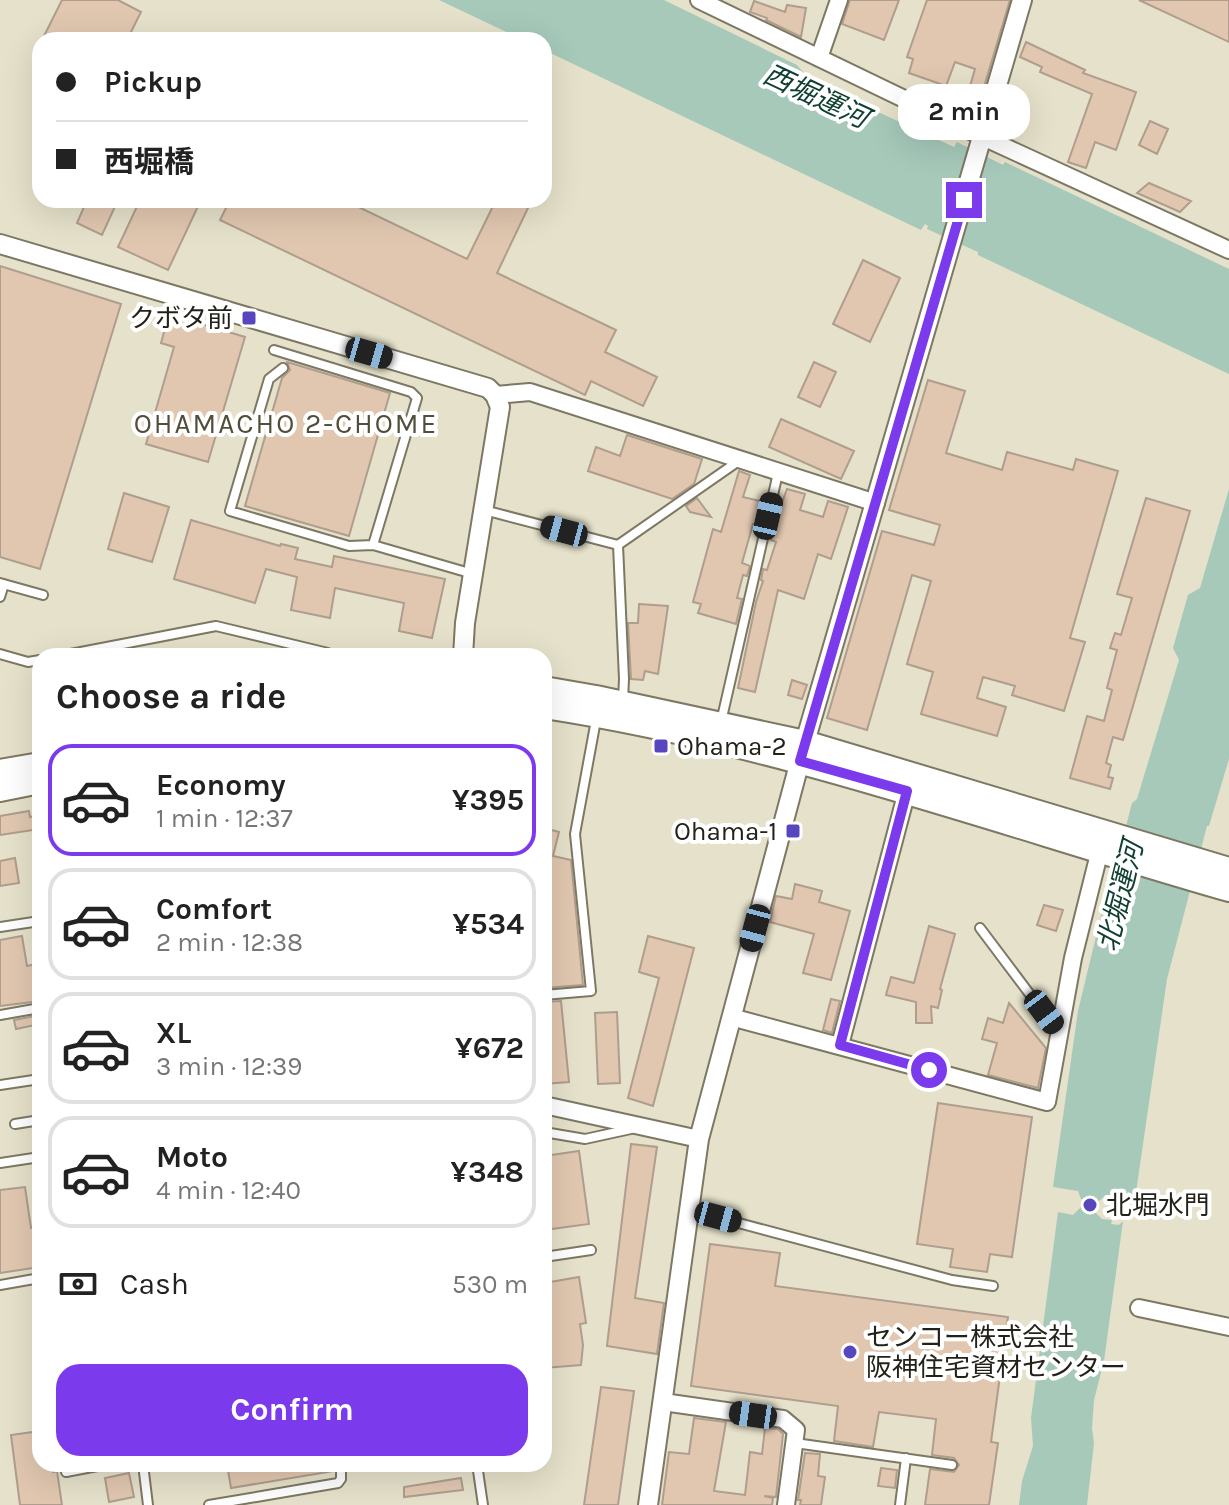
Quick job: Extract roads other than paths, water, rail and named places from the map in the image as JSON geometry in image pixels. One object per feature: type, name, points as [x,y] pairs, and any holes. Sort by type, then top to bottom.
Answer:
[{"type":"main road","points":[[552,689],[721,723],[907,791],[1108,844]]},
{"type":"main road","points":[[552,708],[803,752],[1202,872],[1229,890]]},
{"type":"main road","points":[[0,771],[32,765]]},
{"type":"main road","points":[[0,790],[32,784]]},
{"type":"main road","points":[[1202,872],[1229,869]]},
{"type":"street","points":[[699,0],[819,58],[980,145],[1229,250]]},
{"type":"street","points":[[819,58],[839,0]]},
{"type":"street","points":[[648,1505],[699,1139],[803,752],[1022,0]]},
{"type":"street","points":[[0,244],[488,388],[500,407],[464,648]]},
{"type":"street","points":[[495,395],[530,392],[876,503]]},
{"type":"street","points":[[840,1045],[907,791]]},
{"type":"street","points":[[731,1017],[1047,1102],[1073,958],[1108,844]]},
{"type":"street","points":[[552,1107],[699,1139]]},
{"type":"street","points":[[1139,1308],[1229,1327]]},
{"type":"street","points":[[663,1402],[783,1419],[796,1430],[786,1505]]},
{"type":"lane","points":[[274,350],[411,392],[417,398],[373,545]]},
{"type":"lane","points":[[283,368],[269,379],[230,511],[349,546],[373,545],[473,575]]},
{"type":"lane","points":[[484,510],[618,545],[740,460]]},
{"type":"lane","points":[[721,723],[778,473]]},
{"type":"lane","points":[[618,545],[624,679],[622,702]]},
{"type":"lane","points":[[0,597],[2,583],[43,595]]},
{"type":"lane","points":[[102,648],[216,626],[307,648]]},
{"type":"lane","points":[[0,654],[32,661]]},
{"type":"lane","points":[[552,994],[591,991],[575,834],[597,715]]},
{"type":"lane","points":[[0,927],[32,922]]},
{"type":"lane","points":[[980,928],[1060,1033]]},
{"type":"lane","points":[[0,1015],[32,1009]]},
{"type":"lane","points":[[0,1085],[32,1080]]},
{"type":"lane","points":[[15,1124],[32,1121]]},
{"type":"lane","points":[[552,1133],[585,1139],[626,1129],[655,1129]]},
{"type":"lane","points":[[0,1163],[32,1158]]},
{"type":"lane","points":[[689,1209],[952,1280],[993,1286]]},
{"type":"lane","points":[[552,1256],[591,1250]]},
{"type":"lane","points":[[0,1285],[32,1279]]},
{"type":"lane","points":[[794,1442],[952,1465]]},
{"type":"lane","points":[[900,1505],[906,1458]]},
{"type":"lane","points":[[144,1472],[148,1505]]},
{"type":"lane","points":[[209,1505],[338,1483],[341,1472]]},
{"type":"lane","points":[[478,1472],[483,1505]]},
{"type":"water","name":"西堀運河","points":[[439,0],[664,0],[797,65],[811,81],[954,147],[957,142],[1003,165],[1005,162],[1229,269],[1229,374],[978,255],[978,252],[927,229],[925,224],[921,230],[552,54],[552,32],[506,32]]},
{"type":"water","name":"北堀運河","points":[[1229,489],[1229,759],[1207,826],[1167,979],[1135,1199],[1106,1195],[1098,1202],[1081,1199],[1078,1191],[1053,1187],[1078,1011],[1114,862],[1117,861],[1132,803],[1137,799],[1179,660],[1173,648],[1188,595],[1200,588]]},
{"type":"water","points":[[1081,1207],[1095,1209],[1102,1219],[1112,1220],[1111,1224],[1119,1225],[1123,1221],[1104,1361],[1094,1400],[1094,1443],[1087,1505],[1019,1505],[1022,1481],[1033,1446],[1031,1418],[1058,1212],[1073,1215]]},
{"type":"place","name":"クボタ前","points":[[249,318]]},
{"type":"place","name":"Ohama-2","points":[[661,746]]},
{"type":"place","name":"Ohama-1","points":[[793,831]]},
{"type":"place","name":"北堀水門","points":[[1090,1205]]},
{"type":"place","name":"センコー株式会社 阪神住宅資材センター","points":[[850,1352]]},
{"type":"district","name":"OHAMACHO 2-CHOME","points":[[286,423]]}]
